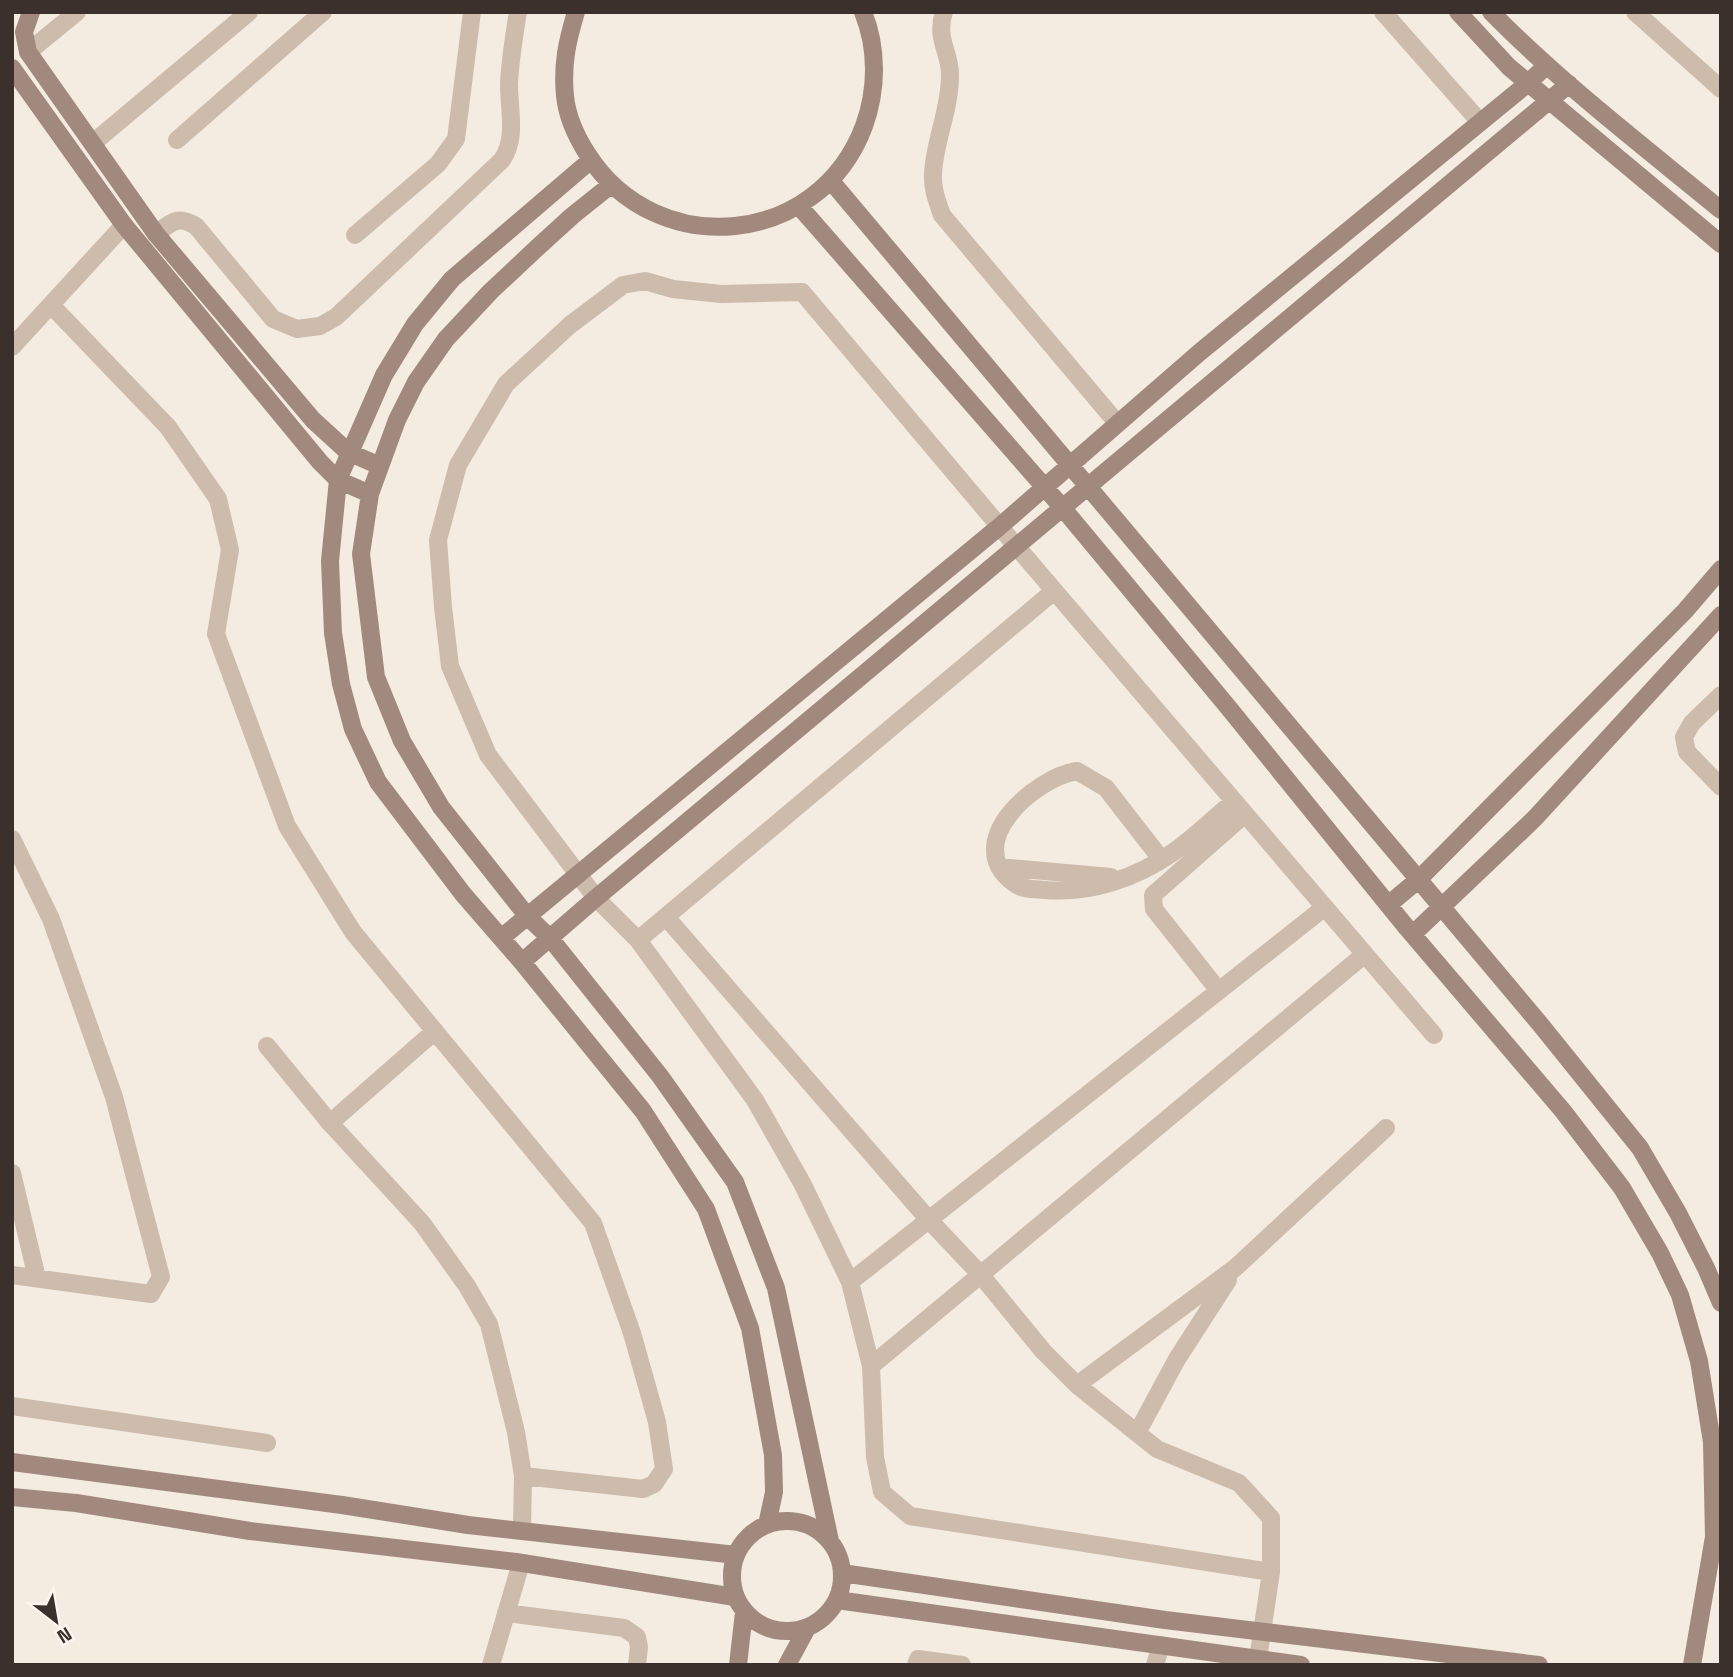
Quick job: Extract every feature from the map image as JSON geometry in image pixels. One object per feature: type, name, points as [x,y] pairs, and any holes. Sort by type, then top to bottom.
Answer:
[{"type":"street","points":[[31,12],[24,32],[28,52],[156,234],[313,420],[348,452],[380,466]]},
{"type":"street","points":[[28,52],[77,12]]},
{"type":"street","points":[[93,143],[249,12]]},
{"type":"street","points":[[177,141],[323,12]]},
{"type":"street","points":[[355,235],[439,164],[456,139],[471,12]]},
{"type":"street","points":[[156,234],[176,220],[185,220],[196,226],[273,319],[297,329],[320,326],[336,317],[502,160],[508,151],[511,122],[510,65],[518,12]]},
{"type":"street","points":[[576,12],[564,53],[565,98],[577,138],[600,174],[632,202],[672,221],[715,228],[758,223],[799,206],[831,181],[857,145],[872,105],[875,62],[863,12]]},
{"type":"street","points":[[944,12],[941,30],[950,74],[946,112],[932,174],[934,194],[942,215],[1118,424]]},
{"type":"street","points":[[1383,12],[1480,122]]},
{"type":"street","points":[[1458,12],[1527,84],[1721,244]]},
{"type":"street","points":[[1491,12],[1569,84],[1721,210]]},
{"type":"street","points":[[1635,12],[1721,89]]},
{"type":"street","points":[[501,938],[999,527],[1211,343],[1547,65]]},
{"type":"street","points":[[12,68],[124,225],[320,462],[338,480],[370,494]]},
{"type":"street","points":[[522,962],[1061,506],[1569,84]]},
{"type":"street","points":[[591,159],[453,279],[415,324],[384,374],[338,480],[330,561],[333,633],[341,684],[353,729],[378,782],[463,894],[643,1111],[706,1209],[750,1328],[773,1455],[774,1492],[767,1525]]},
{"type":"street","points":[[831,181],[1540,1024],[1640,1148],[1678,1213],[1721,1303]]},
{"type":"street","points":[[612,184],[538,247],[491,291],[446,339],[416,382],[397,420],[370,494],[361,554],[376,677],[402,741],[441,807],[660,1076],[735,1182],[776,1288],[830,1541]]},
{"type":"street","points":[[799,206],[1061,506],[1220,696],[1388,905],[1563,1111],[1622,1188],[1660,1253],[1680,1295],[1699,1362],[1712,1442],[1714,1537],[1692,1665]]},
{"type":"street","points":[[12,347],[124,225]]},
{"type":"street","points":[[1271,1572],[910,1516],[882,1492],[875,1457],[871,1366],[850,1282],[802,1183],[755,1100],[638,940],[596,898],[488,755],[450,666],[438,540],[458,465],[506,384],[570,325],[623,285],[645,281],[673,289],[721,294],[802,292],[999,527],[1434,1035]]},
{"type":"street","points":[[51,305],[168,427],[218,499],[230,550],[216,634],[286,826],[353,932],[593,1223],[632,1334],[657,1422],[664,1469],[654,1484],[643,1489],[523,1476]]},
{"type":"street","points":[[1388,905],[1418,880],[1685,611],[1721,569]]},
{"type":"street","points":[[638,940],[1054,591]]},
{"type":"street","points":[[1413,934],[1535,818],[1721,615]]},
{"type":"street","points":[[1721,695],[1692,723],[1684,737],[1687,752],[1721,787]]},
{"type":"street","points":[[1161,859],[1106,788],[1077,771],[1058,776],[1014,809],[995,840],[994,855],[999,867],[1125,878],[1172,854],[1239,807]]},
{"type":"street","points":[[1219,991],[1154,909],[1153,895],[1239,807]]},
{"type":"street","points":[[12,839],[51,919],[114,1097],[161,1278],[151,1294],[12,1275]]},
{"type":"street","points":[[850,1282],[1325,907]]},
{"type":"street","points":[[666,917],[929,1220],[980,1274],[1043,1351],[1077,1385],[1157,1449],[1239,1483],[1271,1518],[1271,1572],[1258,1660]]},
{"type":"street","points":[[871,1366],[1365,954]]},
{"type":"street","points":[[330,1123],[435,1031]]},
{"type":"street","points":[[267,1046],[330,1123],[422,1223],[467,1286],[489,1324],[516,1432],[523,1476],[522,1529]]},
{"type":"street","points":[[1077,1385],[1235,1268],[1386,1128]]},
{"type":"street","points":[[12,1173],[37,1278]]},
{"type":"street","points":[[1137,1433],[1177,1359],[1235,1268]]},
{"type":"street","points":[[12,1406],[267,1443]]},
{"type":"street","points":[[12,1462],[342,1505],[468,1525],[736,1555]]},
{"type":"street","points":[[12,1497],[76,1503],[262,1533],[521,1563],[739,1604],[757,1623],[772,1630],[790,1632],[807,1628],[824,1617],[837,1600],[842,1573],[839,1556],[830,1541],[817,1530],[801,1522],[784,1521],[767,1525],[752,1533],[740,1546],[733,1562],[731,1580],[739,1604],[738,1665]]},
{"type":"street","points":[[491,1665],[521,1563]]},
{"type":"street","points":[[842,1573],[1264,1633],[1538,1665]]},
{"type":"street","points":[[837,1600],[1301,1665]]},
{"type":"street","points":[[506,1613],[624,1628],[637,1637],[639,1647],[636,1665]]},
{"type":"street","points":[[787,1665],[807,1628]]},
{"type":"street","points":[[1154,1665],[1161,1645]]},
{"type":"street","points":[[916,1665],[918,1659],[962,1665]]}]
